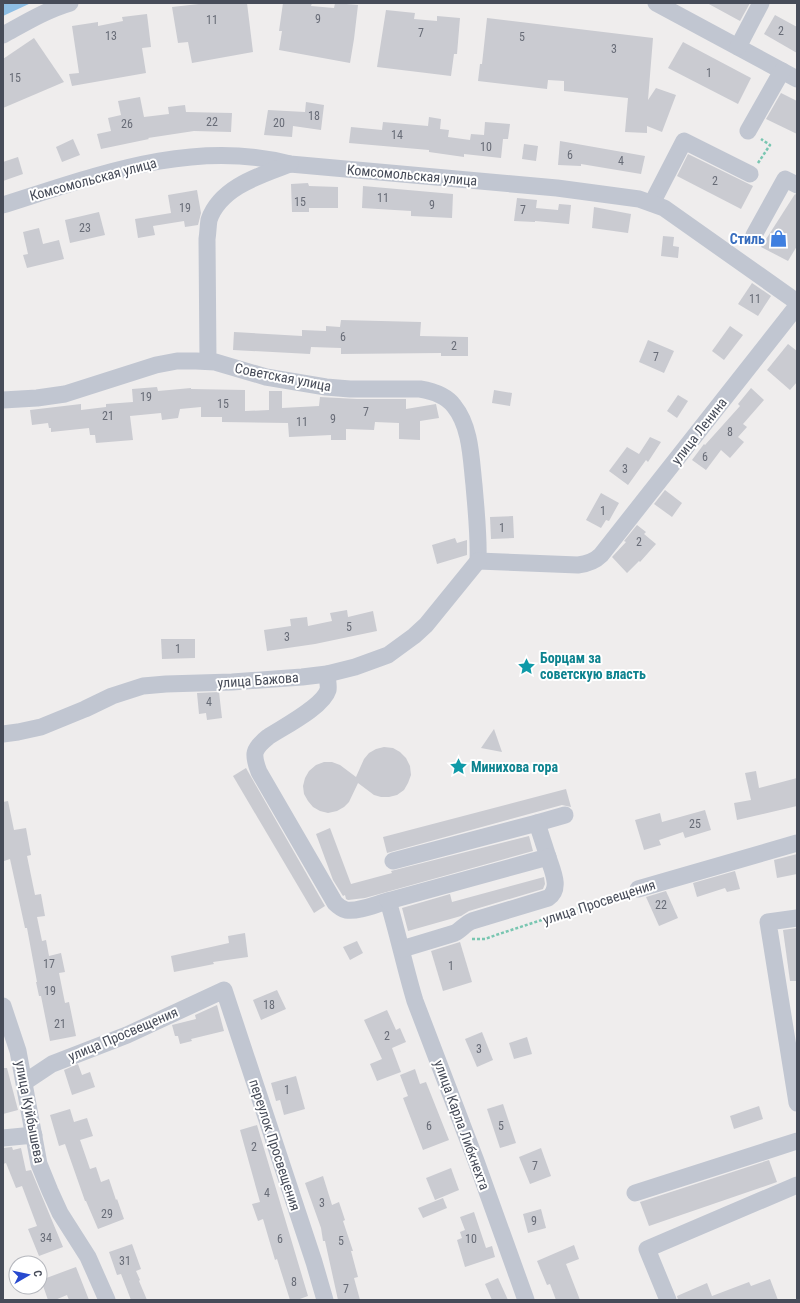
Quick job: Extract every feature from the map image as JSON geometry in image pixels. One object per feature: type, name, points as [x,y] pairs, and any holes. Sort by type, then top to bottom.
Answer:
[{"type":"street","points":[[3,34],[50,10],[70,3]]},
{"type":"street","points":[[656,3],[790,75],[748,131]]},
{"type":"street","points":[[738,47],[761,3]]},
{"type":"street","points":[[652,203],[684,141],[750,174]]},
{"type":"street","name":"Комсомольская улица","points":[[3,205],[94,176],[126,168],[187,157],[254,156],[290,164],[557,188],[622,197],[652,203],[664,208],[797,302]]},
{"type":"street","points":[[208,361],[207,239],[209,221],[215,208],[223,198],[249,181],[290,164]]},
{"type":"street","points":[[754,234],[785,179],[797,185]]},
{"type":"street","name":"улица Ленина","points":[[478,561],[578,565],[588,564],[595,560],[601,555],[797,306]]},
{"type":"street","name":"Советская улица","points":[[3,400],[37,398],[64,394],[142,369],[177,361],[208,361],[240,368],[266,377],[311,385],[350,389],[420,389],[436,393],[446,398],[454,405],[460,414],[468,439],[476,514],[478,561]]},
{"type":"street","name":"улица Бажова","points":[[3,734],[41,727],[112,696],[143,686],[232,682],[327,674],[341,672],[361,665],[388,655],[399,648],[426,625],[478,561]]},
{"type":"street","points":[[327,674],[328,689],[324,698],[317,706],[261,743],[254,754],[254,759],[259,772],[335,903],[341,908],[346,910],[354,910],[548,858]]},
{"type":"street","points":[[393,861],[537,823],[565,814]]},
{"type":"street","points":[[402,949],[455,933],[464,925],[472,921],[543,900],[553,895],[556,886],[537,823]]},
{"type":"street","name":"улица Просвещения","points":[[638,889],[797,843]]},
{"type":"street","name":"улица Карла Либкнехта","points":[[388,901],[415,1001],[473,1153],[526,1300]]},
{"type":"street","points":[[797,918],[768,922],[797,1104]]},
{"type":"street","name":"улица Просвещения","points":[[24,1082],[52,1064],[127,1035],[224,990]]},
{"type":"street","name":"переулок Просвещения","points":[[224,990],[314,1262],[325,1300]]},
{"type":"street","name":"улица Куйбышева","points":[[3,1006],[18,1051],[39,1164],[50,1191],[69,1229],[88,1257],[107,1300]]},
{"type":"street","points":[[3,1138],[34,1135]]},
{"type":"street","points":[[635,1192],[797,1141]]},
{"type":"street","points":[[668,1300],[647,1249],[797,1185]]},
{"type":"path","points":[[748,131],[770,145],[750,174]]},
{"type":"path","name":"улица Просвещения","points":[[455,933],[473,939],[485,939],[638,889]]},
{"type":"water","points":[[3,3],[31,3],[3,16]]},
{"type":"building","points":[[208,3],[247,3],[253,52],[192,63],[188,42],[178,43],[172,7]]},
{"type":"building","points":[[283,3],[312,3],[311,6],[334,8],[335,3],[358,5],[350,63],[279,50],[282,31],[279,31]]},
{"type":"building","points":[[707,3],[750,3],[740,21]]},
{"type":"building","points":[[386,10],[415,13],[414,19],[437,21],[437,16],[460,18],[457,54],[454,54],[451,76],[377,67]]},
{"type":"building","points":[[147,14],[151,47],[142,48],[146,73],[72,86],[69,74],[79,73],[72,26],[98,22],[98,26],[123,21],[122,17]]},
{"type":"building","points":[[775,15],[797,27],[797,53],[764,34]]},
{"type":"building","points":[[487,18],[653,38],[648,100],[656,88],[676,95],[662,132],[647,126],[647,133],[625,132],[628,98],[564,91],[564,81],[548,80],[547,89],[478,81],[480,64],[482,64]]},
{"type":"building","points":[[34,38],[64,82],[3,108],[3,59]]},
{"type":"building","points":[[683,42],[751,78],[738,104],[668,68]]},
{"type":"building","points":[[781,93],[797,101],[797,134],[766,119]]},
{"type":"building","points":[[140,97],[144,117],[169,114],[168,107],[185,105],[186,112],[232,113],[231,132],[194,131],[148,138],[149,139],[101,149],[97,134],[111,131],[108,118],[121,115],[118,101]]},
{"type":"building","points":[[306,102],[324,105],[321,130],[293,126],[292,137],[264,135],[268,110],[305,112]]},
{"type":"building","points":[[429,117],[441,119],[440,129],[449,130],[448,137],[470,140],[471,134],[484,135],[485,122],[510,124],[508,139],[503,139],[501,158],[464,154],[464,157],[429,152],[429,150],[349,143],[351,127],[382,130],[383,122],[428,126]]},
{"type":"building","points":[[73,139],[80,155],[62,162],[56,147]]},
{"type":"building","points":[[560,141],[645,156],[641,174],[581,164],[581,166],[558,165]]},
{"type":"building","points":[[524,144],[538,146],[536,161],[522,159]]},
{"type":"building","points":[[688,154],[753,186],[741,209],[677,176]]},
{"type":"building","points":[[18,157],[23,174],[3,181],[3,162]]},
{"type":"building","points":[[308,183],[309,186],[338,187],[338,208],[309,208],[309,212],[292,212],[291,184]]},
{"type":"building","points":[[363,186],[453,194],[452,218],[411,216],[411,211],[362,208]]},
{"type":"building","points":[[197,190],[201,213],[198,225],[185,227],[184,221],[153,226],[155,235],[138,238],[135,219],[171,213],[168,195]]},
{"type":"building","points":[[795,194],[797,195],[797,246],[788,261],[761,247]]},
{"type":"building","points":[[517,198],[537,200],[536,208],[558,210],[559,204],[571,205],[569,224],[514,221]]},
{"type":"building","points":[[594,207],[631,214],[628,233],[592,228]]},
{"type":"building","points":[[99,212],[105,235],[70,243],[65,220]]},
{"type":"building","points":[[39,228],[43,244],[59,240],[64,259],[27,268],[23,255],[28,254],[23,232]]},
{"type":"building","points":[[663,236],[674,237],[673,246],[679,247],[678,258],[661,256]]},
{"type":"building","points":[[752,283],[771,296],[758,316],[738,304]]},
{"type":"building","points":[[341,320],[421,322],[420,336],[468,337],[468,356],[441,356],[441,353],[341,354],[341,348],[311,347],[310,354],[233,350],[234,332],[302,336],[302,330],[326,331],[326,326],[340,327]]},
{"type":"building","points":[[730,326],[743,335],[724,360],[712,351]]},
{"type":"building","points":[[648,340],[674,351],[664,373],[639,362]]},
{"type":"building","points":[[788,344],[797,351],[797,382],[790,390],[767,370]]},
{"type":"building","points":[[157,387],[158,391],[191,388],[245,390],[245,411],[269,410],[269,391],[282,391],[282,408],[319,406],[320,397],[406,399],[406,409],[436,404],[439,418],[420,421],[420,440],[399,439],[399,423],[375,422],[374,430],[346,429],[346,440],[331,440],[331,435],[289,437],[288,423],[222,422],[222,417],[201,417],[201,407],[180,409],[178,418],[162,420],[161,413],[130,416],[133,440],[96,443],[95,435],[90,435],[89,428],[51,432],[51,428],[49,428],[48,423],[32,425],[30,410],[81,404],[81,410],[106,407],[106,404],[133,402],[132,389]]},
{"type":"building","points":[[751,388],[764,400],[743,424],[747,427],[738,437],[744,442],[730,458],[721,450],[706,470],[692,460],[704,444],[705,445],[740,406],[738,404]]},
{"type":"building","points":[[494,390],[512,393],[510,406],[492,403]]},
{"type":"building","points":[[678,395],[688,401],[677,418],[667,411]]},
{"type":"building","points":[[650,437],[661,442],[648,462],[646,460],[628,485],[609,471],[627,447],[639,454]]},
{"type":"building","points":[[665,490],[682,503],[672,517],[654,504]]},
{"type":"building","points":[[601,493],[619,503],[609,521],[606,520],[601,528],[586,520]]},
{"type":"building","points":[[513,516],[514,538],[491,539],[490,517]]},
{"type":"building","points":[[637,525],[646,532],[644,534],[656,544],[640,562],[639,561],[627,573],[612,557],[626,542],[624,541]]},
{"type":"building","points":[[455,538],[457,543],[467,540],[467,555],[437,564],[432,545]]},
{"type":"building","points":[[347,610],[348,617],[373,611],[377,631],[315,644],[267,651],[264,630],[291,626],[290,619],[307,617],[308,626],[332,621],[330,613]]},
{"type":"building","points":[[161,639],[195,639],[195,658],[162,659]]},
{"type":"building","points":[[219,692],[222,718],[207,720],[206,713],[199,714],[197,693]]},
{"type":"building","points":[[494,729],[502,752],[481,748]]},
{"type":"building","points":[[384,747],[393,748],[400,752],[406,758],[410,766],[411,775],[408,783],[404,790],[397,795],[381,797],[374,795],[358,783],[349,802],[337,811],[328,813],[320,811],[313,807],[308,801],[304,794],[303,786],[309,771],[316,765],[324,762],[332,762],[340,765],[356,777],[364,759],[369,753]]},
{"type":"building","points":[[246,768],[325,906],[314,913],[233,776]]},
{"type":"building","points":[[756,771],[759,788],[797,778],[797,806],[737,820],[734,803],[751,800],[745,773]]},
{"type":"building","points":[[566,789],[571,807],[562,805],[387,853],[383,837]]},
{"type":"building","points":[[8,801],[14,830],[26,828],[31,855],[27,856],[35,895],[41,894],[45,916],[37,917],[42,941],[46,940],[49,956],[61,953],[65,972],[59,973],[65,1003],[69,1002],[76,1036],[50,1041],[41,996],[39,996],[36,982],[27,928],[25,928],[10,859],[4,861],[3,802]]},
{"type":"building","points":[[705,810],[711,830],[685,838],[683,832],[659,840],[661,845],[644,850],[635,820],[660,813],[662,822]]},
{"type":"building","points":[[330,828],[351,884],[392,873],[391,871],[529,836],[533,851],[365,898],[348,900],[346,899],[345,895],[343,896],[333,880],[316,834]]},
{"type":"building","points":[[797,854],[797,874],[777,878],[774,860]]},
{"type":"building","points":[[735,871],[740,889],[727,892],[725,888],[697,897],[693,883]]},
{"type":"building","points":[[544,877],[545,884],[543,889],[469,911],[461,916],[408,931],[402,908],[450,894],[452,902]]},
{"type":"building","points":[[666,891],[678,918],[659,926],[646,897]]},
{"type":"building","points":[[797,928],[797,981],[790,981],[783,930]]},
{"type":"building","points":[[245,933],[248,957],[213,962],[214,964],[174,972],[171,956],[229,943],[228,936]]},
{"type":"building","points":[[357,941],[363,953],[350,960],[343,947]]},
{"type":"building","points":[[460,942],[472,982],[443,991],[431,951]]},
{"type":"building","points":[[277,990],[286,1009],[261,1020],[253,1000]]},
{"type":"building","points":[[217,1005],[224,1031],[191,1039],[192,1041],[180,1044],[178,1036],[175,1036],[172,1025],[196,1019],[195,1015]]},
{"type":"building","points":[[387,1010],[396,1030],[400,1028],[406,1042],[392,1048],[401,1072],[377,1081],[370,1064],[382,1059],[364,1020]]},
{"type":"building","points":[[482,1032],[493,1060],[477,1067],[465,1039]]},
{"type":"building","points":[[527,1037],[532,1054],[514,1059],[509,1043]]},
{"type":"building","points":[[78,1064],[82,1075],[90,1072],[95,1087],[72,1095],[64,1070]]},
{"type":"building","points":[[3,1068],[7,1068],[18,1110],[3,1114]]},
{"type":"building","points":[[415,1069],[420,1084],[426,1082],[449,1140],[423,1150],[403,1098],[408,1096],[400,1075]]},
{"type":"building","points":[[296,1076],[305,1109],[284,1115],[280,1100],[276,1101],[271,1083]]},
{"type":"building","points":[[503,1104],[516,1143],[500,1148],[487,1109]]},
{"type":"building","points":[[759,1106],[763,1119],[734,1129],[730,1116]]},
{"type":"building","points":[[70,1109],[74,1122],[87,1118],[93,1136],[80,1140],[90,1169],[96,1167],[101,1182],[109,1179],[124,1219],[98,1229],[85,1201],[65,1144],[59,1146],[50,1115]]},
{"type":"building","points":[[257,1125],[308,1296],[297,1300],[290,1300],[277,1259],[275,1260],[263,1219],[258,1221],[252,1204],[260,1202],[240,1130]]},
{"type":"building","points":[[12,1147],[13,1150],[21,1148],[26,1171],[31,1170],[63,1247],[39,1255],[28,1229],[37,1226],[22,1186],[16,1188],[6,1163],[3,1164],[3,1148]]},
{"type":"building","points":[[541,1148],[551,1176],[530,1184],[519,1157]]},
{"type":"building","points":[[769,1160],[777,1182],[649,1226],[640,1202]]},
{"type":"building","points":[[451,1168],[459,1190],[435,1200],[426,1178]]},
{"type":"building","points":[[323,1176],[332,1205],[339,1202],[345,1220],[343,1221],[353,1251],[351,1251],[358,1277],[354,1278],[360,1300],[338,1300],[325,1241],[323,1241],[321,1228],[305,1183]]},
{"type":"building","points":[[443,1198],[447,1208],[423,1218],[418,1208]]},
{"type":"building","points":[[541,1209],[546,1228],[528,1233],[523,1214]]},
{"type":"building","points":[[474,1212],[486,1248],[492,1246],[495,1257],[465,1267],[457,1240],[462,1238],[460,1232],[465,1230],[460,1217]]},
{"type":"building","points":[[132,1244],[141,1269],[136,1271],[147,1300],[131,1300],[121,1274],[117,1275],[109,1252]]},
{"type":"building","points":[[574,1245],[579,1259],[566,1264],[580,1300],[556,1300],[550,1284],[547,1285],[537,1261]]},
{"type":"building","points":[[76,1267],[89,1300],[69,1300],[67,1295],[55,1300],[48,1300],[46,1295],[48,1295],[48,1277]]},
{"type":"building","points":[[498,1278],[508,1300],[492,1300],[485,1284]]},
{"type":"building","points":[[770,1279],[778,1300],[678,1300],[677,1296],[707,1283],[712,1296],[749,1282],[751,1286]]},
{"type":"place","name":"Стиль","points":[[778,239]]},
{"type":"place","name":"Борцам за советскую власть","points":[[527,666]]},
{"type":"place","name":"Минихова гора","points":[[458,767]]}]
